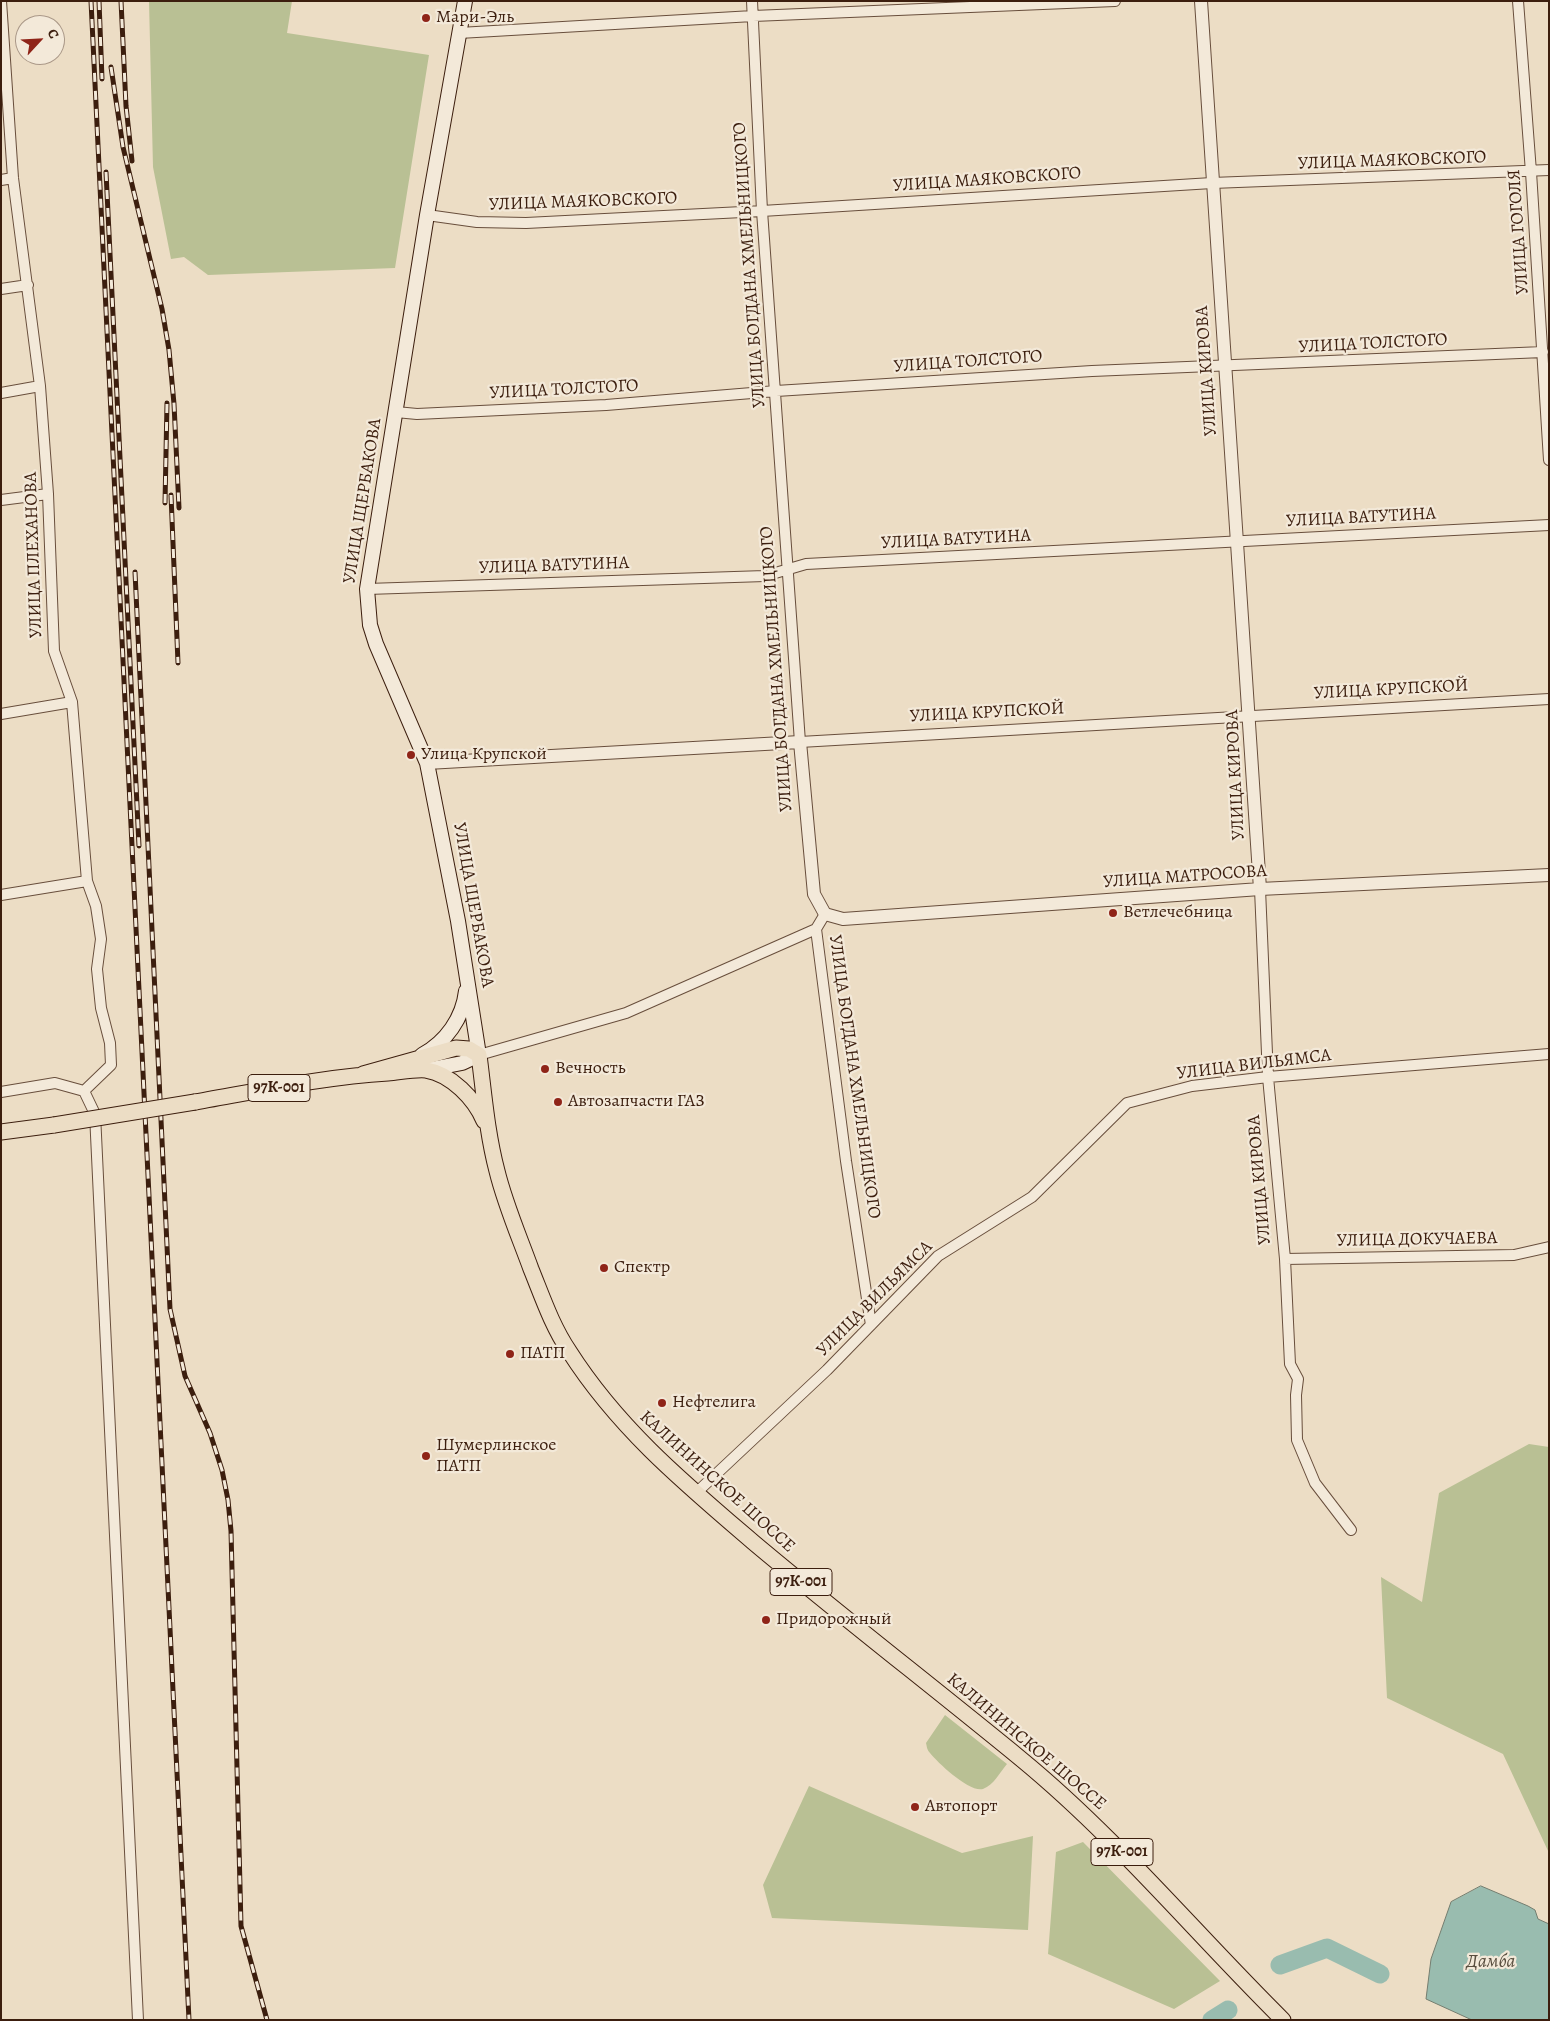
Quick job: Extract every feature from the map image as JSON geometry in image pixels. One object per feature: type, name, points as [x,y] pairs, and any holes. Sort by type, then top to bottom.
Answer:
[{"type":"main road","name":"УЛИЦА ЩЕРБАКОВА","points":[[465,1],[427,215],[367,589],[370,625],[376,644],[427,763],[480,1055]]},
{"type":"main road","points":[[423,1064],[432,1050],[455,1024],[465,998],[467,978]]},
{"type":"main road","name":"97К-001","points":[[1,1132],[54,1125],[423,1064],[456,1048],[469,1049],[480,1055]]},
{"type":"main road","name":"КАЛИНИНСКОЕ ШОССЕ","points":[[480,1055],[489,1134],[504,1197],[542,1295],[567,1350],[630,1431],[658,1460],[822,1600],[1022,1760],[1097,1826],[1283,2020]]},
{"type":"main road","name":"97К-001","points":[[423,1064],[465,1093],[483,1118],[489,1134]]},
{"type":"street","name":"УЛИЦА ПЛЕХАНОВА","points":[[2,1],[4,76],[13,178],[40,386],[48,494],[54,651],[72,702],[87,881],[96,906],[101,939],[97,969],[101,1008],[110,1043],[111,1065],[84,1091]]},
{"type":"street","name":"УЛИЦА БОГДАНА ХМЕЛЬНИЦКОГО","points":[[752,1],[762,211],[776,391],[786,570],[814,894],[825,914],[816,928],[846,1161],[871,1325]]},
{"type":"street","points":[[459,33],[753,16],[1115,1]]},
{"type":"street","name":"УЛИЦА КИРОВА","points":[[1200,1],[1224,366],[1250,715],[1268,1077],[1285,1259],[1290,1364],[1298,1379],[1296,1395],[1298,1440],[1315,1483],[1351,1530]]},
{"type":"street","name":"УЛИЦА ГОГОЛЯ","points":[[1518,1],[1545,345],[1549,460]]},
{"type":"street","name":"УЛИЦА МАЯКОВСКОГО","points":[[427,215],[477,222],[526,223],[1212,184],[1549,170]]},
{"type":"street","points":[[1,180],[13,178]]},
{"type":"street","points":[[1,289],[28,285]]},
{"type":"street","name":"УЛИЦА ТОЛСТОГО","points":[[396,412],[417,414],[606,405],[776,391],[1092,370],[1224,366],[1545,345]]},
{"type":"street","points":[[1,392],[40,386]]},
{"type":"street","points":[[1,500],[48,494]]},
{"type":"street","name":"УЛИЦА ВАТУТИНА","points":[[367,589],[765,576],[806,564],[1549,525]]},
{"type":"street","name":"УЛИЦА КРУПСКОЙ","points":[[427,763],[1549,698]]},
{"type":"street","points":[[1,714],[72,702]]},
{"type":"street","name":"УЛИЦА МАТРОСОВА","points":[[825,914],[843,919],[1260,889],[1549,875]]},
{"type":"street","points":[[1,895],[87,881]]},
{"type":"street","points":[[480,1055],[626,1013],[816,928]]},
{"type":"street","name":"УЛИЦА ВИЛЬЯМСА","points":[[696,1493],[827,1370],[938,1256],[1032,1197],[1127,1103],[1192,1086],[1268,1077],[1549,1054]]},
{"type":"street","points":[[1,1092],[56,1083],[84,1091],[96,1114],[138,2020]]},
{"type":"street","name":"УЛИЦА ДОКУЧАЕВА","points":[[1285,1259],[1514,1255],[1549,1247]]},
{"type":"shaded area","points":[[149,1],[292,1],[287,33],[429,55],[395,268],[208,275],[184,257],[171,259],[153,167]]},
{"type":"shaded area","points":[[1529,1444],[1549,1447],[1549,1853],[1503,1754],[1387,1698],[1381,1577],[1422,1602],[1439,1493]]},
{"type":"shaded area","points":[[945,1715],[1007,1764],[987,1787],[977,1789],[963,1782],[947,1770],[928,1751],[926,1743]]},
{"type":"shaded area","points":[[809,1786],[962,1853],[1033,1836],[1028,1930],[772,1918],[763,1885]]},
{"type":"shaded area","points":[[1083,1842],[1220,1981],[1174,2009],[1048,1954],[1056,1852]]},
{"type":"water","name":"Дамба","points":[[1481,1886],[1528,1906],[1535,1910],[1538,1919],[1549,1924],[1549,2020],[1472,2020],[1426,1999],[1431,1959],[1451,1902]]},
{"type":"waterway","points":[[1280,1965],[1327,1948],[1380,1974]]},
{"type":"waterway","points":[[1212,2020],[1228,2010]]},
{"type":"railway","points":[[91,1],[189,2020]]},
{"type":"railway","points":[[99,1],[102,79]]},
{"type":"railway","points":[[121,1],[126,106],[132,161]]},
{"type":"railway","points":[[111,67],[123,147],[162,309],[169,350],[174,404],[179,508]]},
{"type":"railway","points":[[106,172],[139,846]]},
{"type":"railway","points":[[165,503],[167,403]]},
{"type":"railway","points":[[171,495],[178,663]]},
{"type":"railway","points":[[135,572],[170,1309],[185,1376],[210,1433],[222,1470],[228,1500],[231,1531],[241,1926],[267,2020]]},
{"type":"place","name":"Мари-Эль","points":[[426,18]]},
{"type":"place","name":"Улица Крупской","points":[[411,755]]},
{"type":"place","name":"Ветлечебница","points":[[1113,913]]},
{"type":"place","name":"Вечность","points":[[545,1069]]},
{"type":"place","name":"Автозапчасти ГАЗ","points":[[558,1102]]},
{"type":"place","name":"Спектр","points":[[604,1268]]},
{"type":"place","name":"ПАТП","points":[[510,1354]]},
{"type":"place","name":"Нефтелига","points":[[662,1403]]},
{"type":"place","name":"Шумерлинское ПАТП","points":[[426,1456]]},
{"type":"place","name":"Придорожный","points":[[766,1620]]},
{"type":"place","name":"Автопорт","points":[[915,1807]]}]
